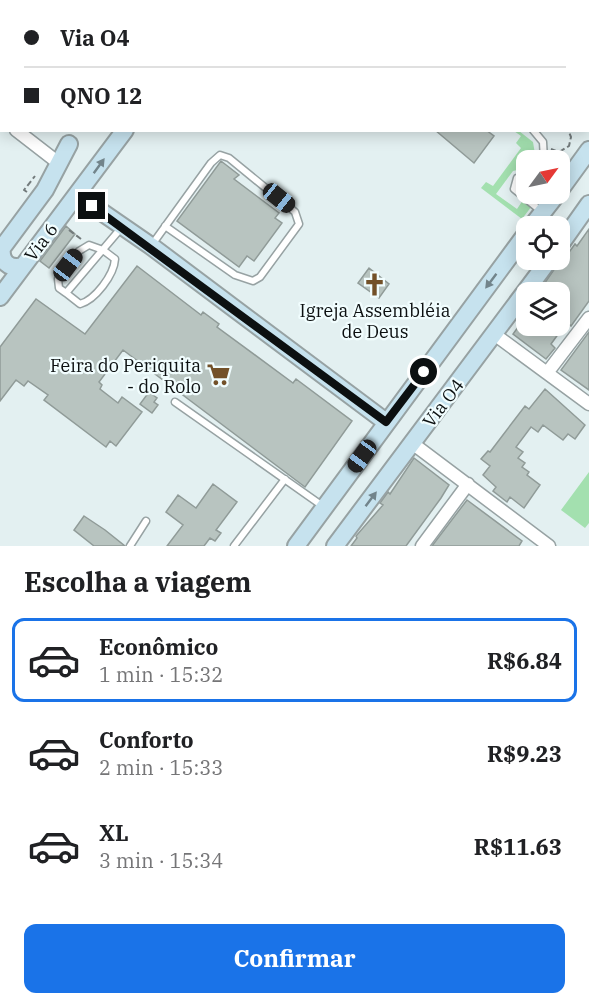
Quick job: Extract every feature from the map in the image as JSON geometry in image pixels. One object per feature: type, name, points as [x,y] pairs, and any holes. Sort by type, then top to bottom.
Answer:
[{"type":"main road","name":"Via 6","points":[[0,297],[124,132]]},
{"type":"main road","name":"Via 6","points":[[0,238],[73,137]]},
{"type":"main road","points":[[23,266],[14,267],[5,263],[2,248],[45,190],[73,137]]},
{"type":"main road","points":[[570,177],[586,157]]},
{"type":"main road","points":[[77,195],[151,246],[386,422]]},
{"type":"main road","points":[[540,216],[549,204]]},
{"type":"main road","points":[[570,230],[589,204]]},
{"type":"main road","name":"Via O4","points":[[296,546],[516,247]]},
{"type":"main road","name":"Via O4","points":[[335,546],[542,270]]},
{"type":"street","points":[[19,132],[56,161]]},
{"type":"street","points":[[547,373],[589,318]]},
{"type":"street","points":[[494,334],[589,404]]},
{"type":"street","points":[[412,443],[468,484],[540,543]]},
{"type":"street","points":[[422,546],[468,484]]},
{"type":"lane","points":[[535,132],[543,142],[543,150]]},
{"type":"lane","points":[[151,246],[165,226],[220,155],[229,158],[295,212],[299,224],[260,277],[253,281],[235,275],[165,226]]},
{"type":"lane","points":[[533,204],[543,212]]},
{"type":"lane","points":[[66,293],[122,226]]},
{"type":"lane","points":[[89,245],[103,250],[115,259],[114,268],[89,302],[80,304],[59,288],[58,279],[79,251],[89,245]]},
{"type":"lane","points":[[175,402],[325,508]]},
{"type":"lane","points":[[234,546],[285,479]]},
{"type":"lane","points":[[130,546],[146,521]]},
{"type":"path","points":[[549,143],[551,149],[560,152],[566,149],[571,139],[569,132]]},
{"type":"green space","points":[[515,132],[520,132],[533,142],[534,150],[520,150],[521,148],[516,143],[521,136]]},
{"type":"green space","points":[[516,155],[516,170],[513,171],[496,194],[517,209],[520,204],[533,204],[524,216],[518,216],[481,188],[486,182],[493,186]]},
{"type":"green space","points":[[589,472],[589,523],[585,528],[561,510]]},
{"type":"building","points":[[437,132],[489,132],[494,136],[474,163]]},
{"type":"building","points":[[221,161],[239,175],[234,179],[279,213],[275,218],[282,223],[254,261],[247,256],[239,267],[177,221]]},
{"type":"building","points":[[66,226],[75,234],[49,268],[40,261]]},
{"type":"building","points":[[589,229],[589,301],[571,326],[570,282],[545,282],[554,270],[570,270],[570,251],[575,244],[577,246]]},
{"type":"building","points":[[137,266],[201,315],[203,312],[219,324],[217,327],[293,383],[296,379],[352,421],[305,487],[123,350],[99,382],[102,385],[100,389],[118,403],[122,397],[142,412],[116,446],[110,441],[106,447],[44,400],[48,395],[28,381],[24,386],[16,380],[0,401],[0,347],[36,299],[85,334]]},
{"type":"building","points":[[369,268],[389,284],[379,298],[358,283]]},
{"type":"building","points":[[516,330],[516,336],[557,336],[551,344],[555,348],[546,359],[513,334]]},
{"type":"building","points":[[589,332],[589,390],[561,370]]},
{"type":"building","points":[[545,389],[585,425],[575,439],[568,434],[563,440],[543,425],[538,432],[531,427],[516,447],[523,452],[518,458],[525,463],[522,467],[529,472],[527,475],[540,485],[524,508],[510,497],[507,502],[493,491],[496,487],[483,475],[490,466],[481,459],[488,451],[490,452],[525,406],[529,409]]},
{"type":"building","points":[[149,392],[157,398],[154,402],[158,405],[152,413],[140,404]]},
{"type":"building","points":[[414,458],[449,485],[441,498],[406,546],[351,546],[356,536],[383,505],[380,503],[388,492],[390,494]]},
{"type":"building","points":[[213,484],[237,502],[216,530],[221,533],[215,541],[210,538],[204,546],[167,546],[183,525],[166,512],[178,495],[196,508]]},
{"type":"building","points":[[467,500],[522,541],[519,546],[432,546]]},
{"type":"building","points":[[84,516],[125,546],[94,546],[74,530]]},
{"type":"place","name":"Igreja Assembléia de Deus","points":[[375,284]]},
{"type":"place","name":"Feira do Periquita - do Rolo","points":[[219,375]]},
{"type":"route","points":[[92,206],[151,246],[386,422],[424,372]]}]
